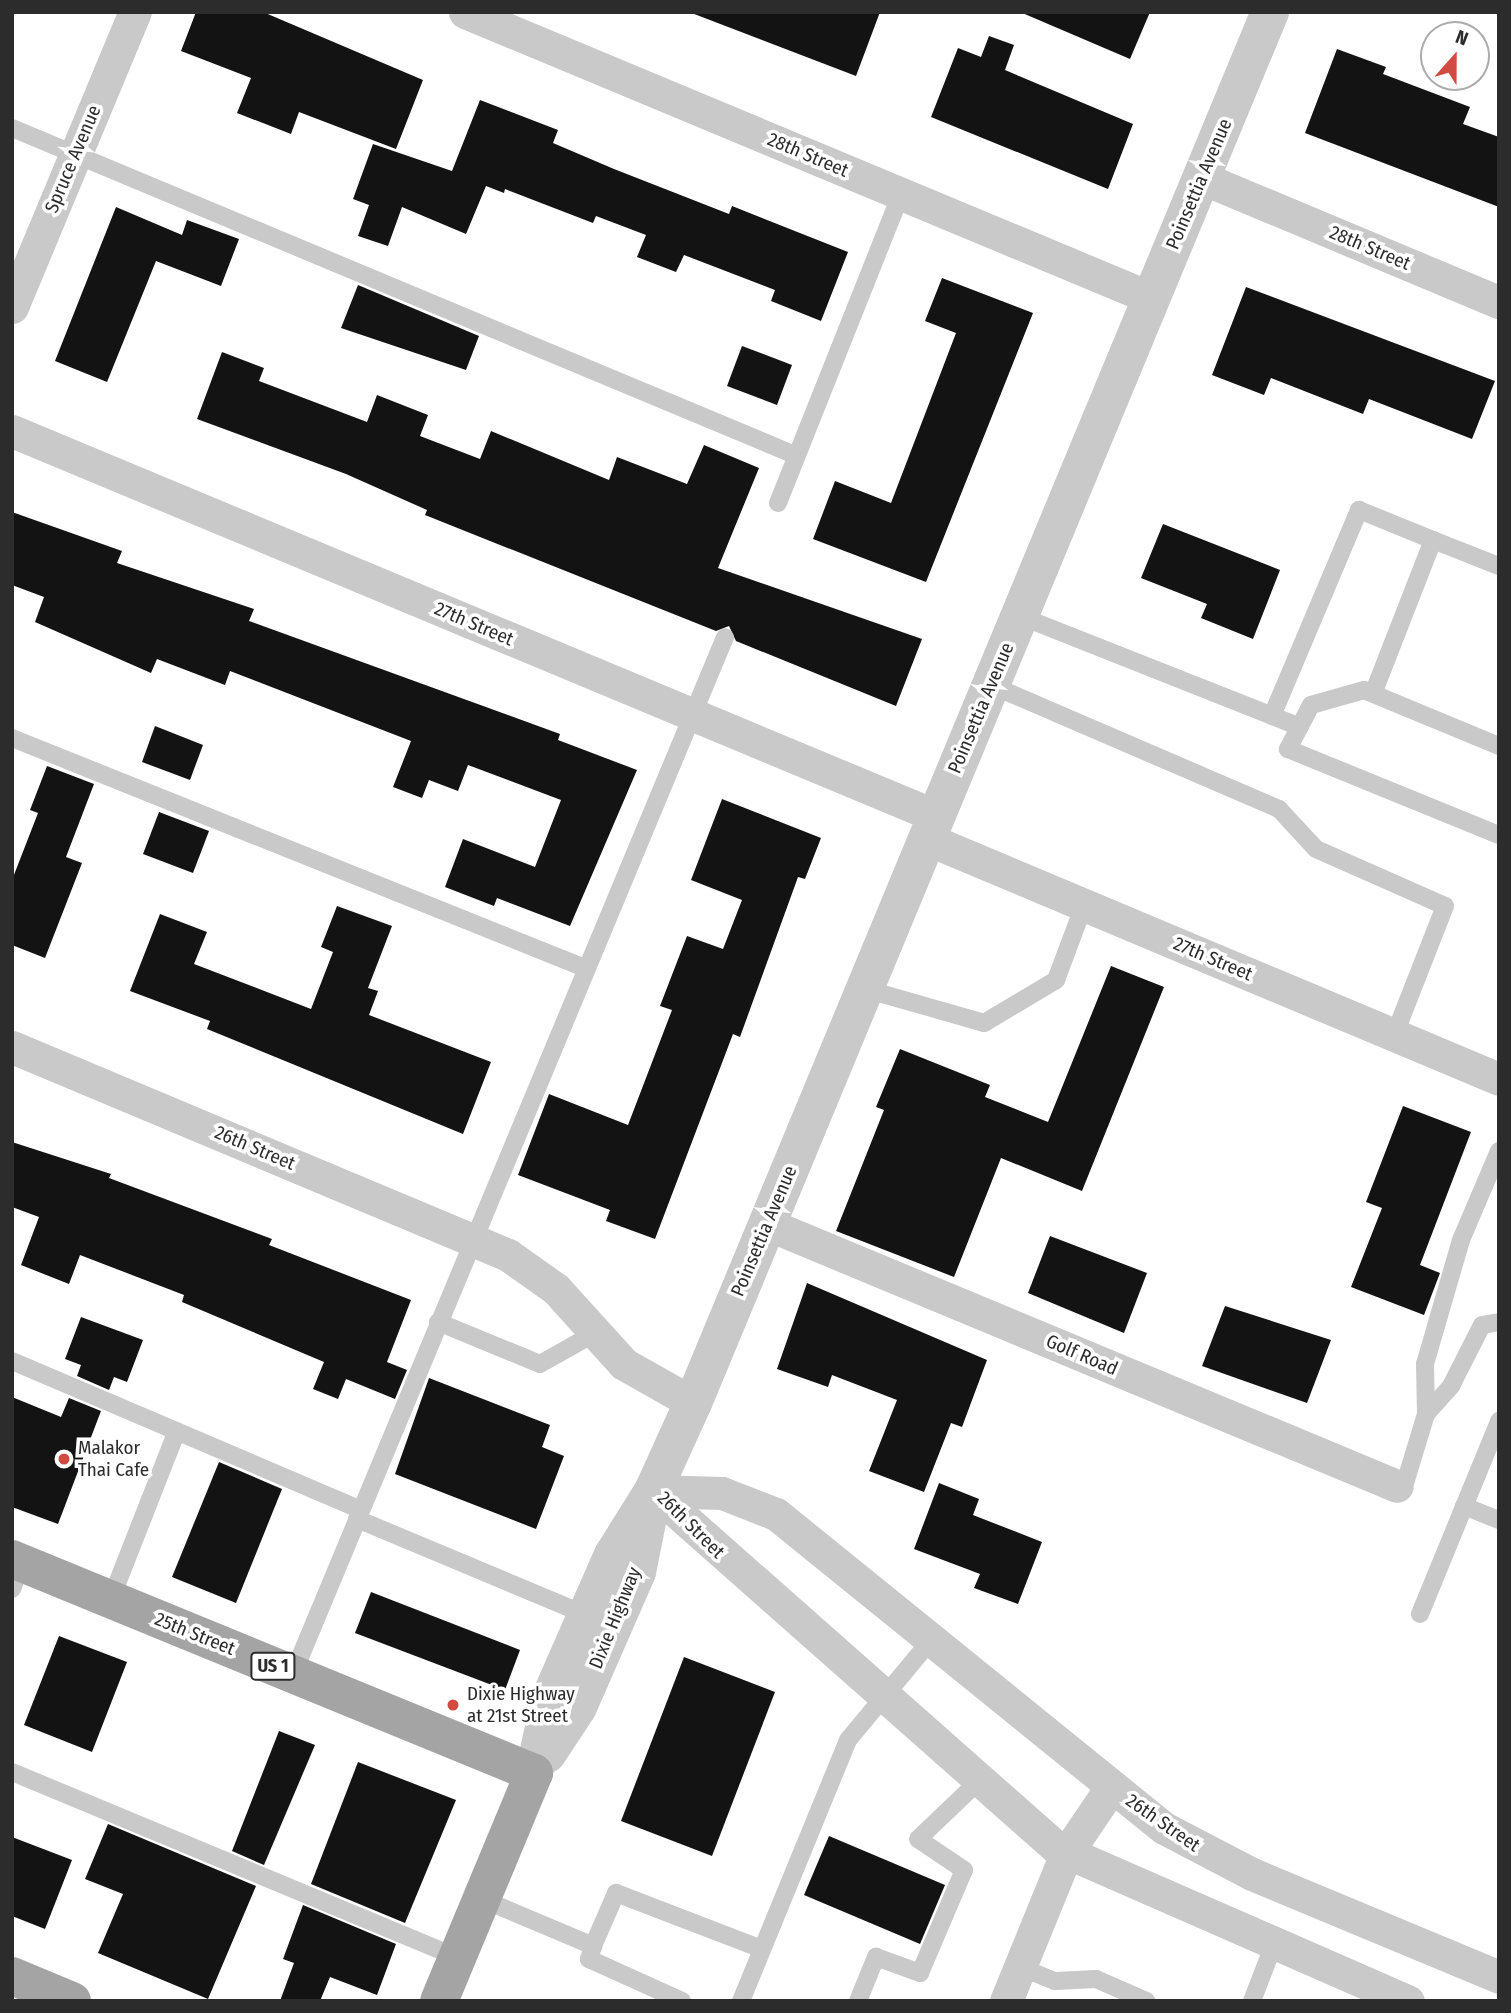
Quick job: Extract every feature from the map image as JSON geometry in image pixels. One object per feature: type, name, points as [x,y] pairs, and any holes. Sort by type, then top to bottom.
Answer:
[{"type":"main road","name":"25th Street","points":[[16,1570],[111,1599],[534,1773]]},
{"type":"main road","name":"Dixie Highway","points":[[439,2001],[534,1773]]},
{"type":"main road","points":[[12,1976],[72,2001]]},
{"type":"street","name":"Spruce Avenue","points":[[12,307],[135,12]]},
{"type":"street","name":"28th Street","points":[[465,12],[1151,298]]},
{"type":"street","name":"Poinsettia Avenue","points":[[693,1403],[1270,12]]},
{"type":"street","name":"28th Street","points":[[1202,178],[1499,302]]},
{"type":"street","name":"27th Street","points":[[12,431],[690,714],[932,828],[1084,905],[1499,1079]]},
{"type":"street","name":"26th Street","points":[[12,1047],[472,1239],[533,1270],[624,1364],[693,1403]]},
{"type":"street","name":"Golf Road","points":[[767,1224],[1397,1486]]},
{"type":"street","name":"Dixie Highway","points":[[534,1773],[551,1696],[612,1555],[653,1490],[693,1403]]},
{"type":"street","name":"26th Street","points":[[653,1490],[722,1493],[776,1514],[1112,1786],[1199,1850],[1499,1977]]},
{"type":"street","name":"26th Street","points":[[653,1490],[884,1698],[1066,1854],[1408,2001]]},
{"type":"street","name":"Dixie Highway","points":[[534,1773],[578,1707],[637,1572],[653,1490]]},
{"type":"street","points":[[1006,2001],[1066,1854],[1112,1786]]},
{"type":"lane","points":[[12,128],[795,455]]},
{"type":"lane","points":[[778,503],[901,194]]},
{"type":"lane","points":[[1272,716],[1359,510],[1499,566]]},
{"type":"lane","points":[[1373,694],[1433,540]]},
{"type":"lane","points":[[1020,616],[1300,727]]},
{"type":"lane","points":[[293,1674],[690,714],[725,637]]},
{"type":"lane","points":[[991,685],[1279,809],[1316,849],[1445,906],[1394,1036]]},
{"type":"lane","points":[[1499,746],[1364,690],[1311,705],[1288,749],[1499,835]]},
{"type":"lane","points":[[12,738],[585,968]]},
{"type":"lane","points":[[864,989],[984,1023],[1055,980],[1084,905]]},
{"type":"lane","points":[[1397,1486],[1406,1480],[1426,1414],[1425,1364],[1461,1240],[1499,1151]]},
{"type":"lane","points":[[1426,1414],[1451,1386],[1482,1325],[1499,1321]]},
{"type":"lane","points":[[438,1322],[540,1364],[595,1333]]},
{"type":"lane","points":[[12,1360],[177,1430],[586,1615]]},
{"type":"lane","points":[[1420,1614],[1499,1421]]},
{"type":"lane","points":[[111,1599],[177,1430]]},
{"type":"lane","points":[[1464,1506],[1499,1520]]},
{"type":"lane","points":[[741,2001],[848,1740],[931,1640]]},
{"type":"lane","points":[[12,1772],[457,1957]]},
{"type":"lane","points":[[858,2001],[876,1957],[920,1973],[964,1870],[918,1839],[979,1781]]},
{"type":"lane","points":[[682,2001],[589,1959],[616,1893],[762,1949]]},
{"type":"lane","points":[[482,1899],[593,1946]]},
{"type":"lane","points":[[1252,2001],[1274,1944]]},
{"type":"lane","points":[[1020,1967],[1055,1981],[1096,1979],[1146,2001]]},
{"type":"building","points":[[196,12],[263,12],[423,80],[396,149],[299,112],[291,134],[237,113],[251,78],[181,51]]},
{"type":"building","points":[[689,12],[880,12],[856,76]]},
{"type":"building","points":[[1020,12],[1150,12],[1130,59]]},
{"type":"building","points":[[989,36],[1014,45],[1005,70],[1133,124],[1108,189],[931,117],[958,48],[981,57]]},
{"type":"building","points":[[1337,49],[1386,67],[1383,74],[1420,88],[1420,91],[1428,91],[1470,107],[1463,124],[1499,137],[1499,207],[1305,133]]},
{"type":"building","points":[[480,100],[558,130],[553,143],[614,169],[729,214],[732,206],[848,252],[821,321],[771,301],[775,290],[684,255],[676,272],[637,257],[646,235],[596,216],[593,223],[505,189],[504,193],[486,186],[466,234],[402,207],[388,246],[358,236],[369,205],[353,199],[373,144],[452,171]]},
{"type":"building","points":[[116,207],[182,235],[187,220],[239,239],[221,286],[156,261],[107,382],[55,361]]},
{"type":"building","points":[[942,278],[1033,313],[926,582],[813,539],[835,481],[891,503],[956,333],[925,321]]},
{"type":"building","points":[[358,285],[479,336],[466,370],[341,328]]},
{"type":"building","points":[[1246,287],[1495,381],[1472,439],[1369,399],[1363,414],[1271,378],[1264,395],[1212,375]]},
{"type":"building","points":[[742,346],[792,365],[777,405],[727,386]]},
{"type":"building","points":[[222,352],[264,368],[259,381],[367,422],[377,395],[428,415],[420,436],[480,459],[491,431],[609,480],[617,457],[687,484],[704,445],[759,468],[718,568],[922,639],[896,706],[736,641],[729,626],[716,631],[425,515],[427,510],[346,474],[197,419]]},
{"type":"building","points":[[12,512],[122,551],[117,563],[254,609],[249,621],[560,734],[558,740],[637,770],[570,926],[497,898],[494,906],[445,887],[463,839],[535,867],[561,800],[468,765],[458,791],[429,780],[422,798],[393,787],[411,741],[230,671],[225,685],[157,659],[151,673],[35,622],[44,597],[12,585]]},
{"type":"building","points":[[1163,524],[1280,570],[1253,639],[1201,618],[1207,604],[1141,578]]},
{"type":"building","points":[[155,726],[203,745],[190,780],[142,762]]},
{"type":"building","points":[[47,766],[94,784],[66,857],[82,863],[45,958],[12,945],[12,880],[38,813],[30,810]]},
{"type":"building","points":[[722,799],[821,838],[805,879],[798,877],[740,1037],[733,1034],[655,1239],[606,1221],[610,1210],[518,1175],[549,1094],[628,1125],[672,1010],[660,1006],[687,936],[723,949],[742,900],[691,880]]},
{"type":"building","points":[[159,812],[209,831],[193,873],[143,854]]},
{"type":"building","points":[[337,906],[392,926],[368,988],[378,991],[369,1015],[491,1062],[463,1134],[207,1029],[210,1021],[130,991],[160,914],[207,932],[194,964],[311,1009],[333,952],[321,947]]},
{"type":"building","points":[[1111,966],[1164,987],[1082,1191],[1001,1158],[954,1277],[836,1231],[884,1110],[876,1107],[900,1049],[990,1085],[985,1097],[1048,1122]]},
{"type":"building","points":[[1403,1106],[1471,1132],[1420,1265],[1440,1273],[1424,1315],[1351,1287],[1382,1208],[1366,1202]]},
{"type":"building","points":[[12,1142],[111,1174],[109,1178],[272,1239],[269,1245],[411,1300],[387,1362],[407,1370],[395,1399],[346,1379],[338,1399],[313,1389],[324,1362],[182,1302],[184,1295],[80,1255],[69,1284],[21,1265],[39,1217],[12,1207]]},
{"type":"building","points":[[1050,1236],[1147,1273],[1124,1333],[1028,1293]]},
{"type":"building","points":[[807,1283],[987,1360],[962,1427],[951,1423],[924,1492],[869,1471],[897,1400],[832,1375],[828,1387],[777,1369]]},
{"type":"building","points":[[1225,1306],[1331,1340],[1307,1403],[1202,1366]]},
{"type":"building","points":[[81,1317],[143,1340],[127,1382],[114,1377],[109,1390],[77,1376],[81,1365],[65,1359]]},
{"type":"building","points":[[429,1378],[550,1425],[542,1447],[564,1456],[536,1529],[395,1474]]},
{"type":"building","points":[[12,1397],[61,1417],[69,1398],[101,1411],[58,1524],[12,1507]]},
{"type":"building","points":[[219,1462],[282,1489],[236,1603],[172,1577]]},
{"type":"building","points":[[939,1483],[979,1499],[973,1515],[1042,1542],[1018,1604],[974,1588],[980,1574],[914,1549]]},
{"type":"building","points":[[371,1592],[520,1650],[505,1690],[355,1633]]},
{"type":"building","points":[[59,1636],[127,1662],[92,1752],[24,1725]]},
{"type":"building","points":[[684,1657],[775,1692],[712,1856],[621,1821]]},
{"type":"building","points":[[279,1731],[315,1745],[264,1865],[232,1851]]},
{"type":"building","points":[[358,1762],[456,1800],[405,1923],[311,1884]]},
{"type":"building","points":[[108,1824],[256,1886],[208,1999],[98,1953],[123,1894],[85,1879]]},
{"type":"building","points":[[829,1836],[945,1885],[920,1944],[804,1895]]},
{"type":"building","points":[[12,1837],[72,1860],[45,1929],[12,1916]]},
{"type":"building","points":[[303,1905],[396,1944],[377,1995],[330,1977],[320,2001],[280,2001],[294,1963],[283,1959]]},
{"type":"place","name":"Malakor Thai Cafe","points":[[64,1459]]},
{"type":"place","name":"Dixie Highway at 21st Street","points":[[453,1705]]}]
